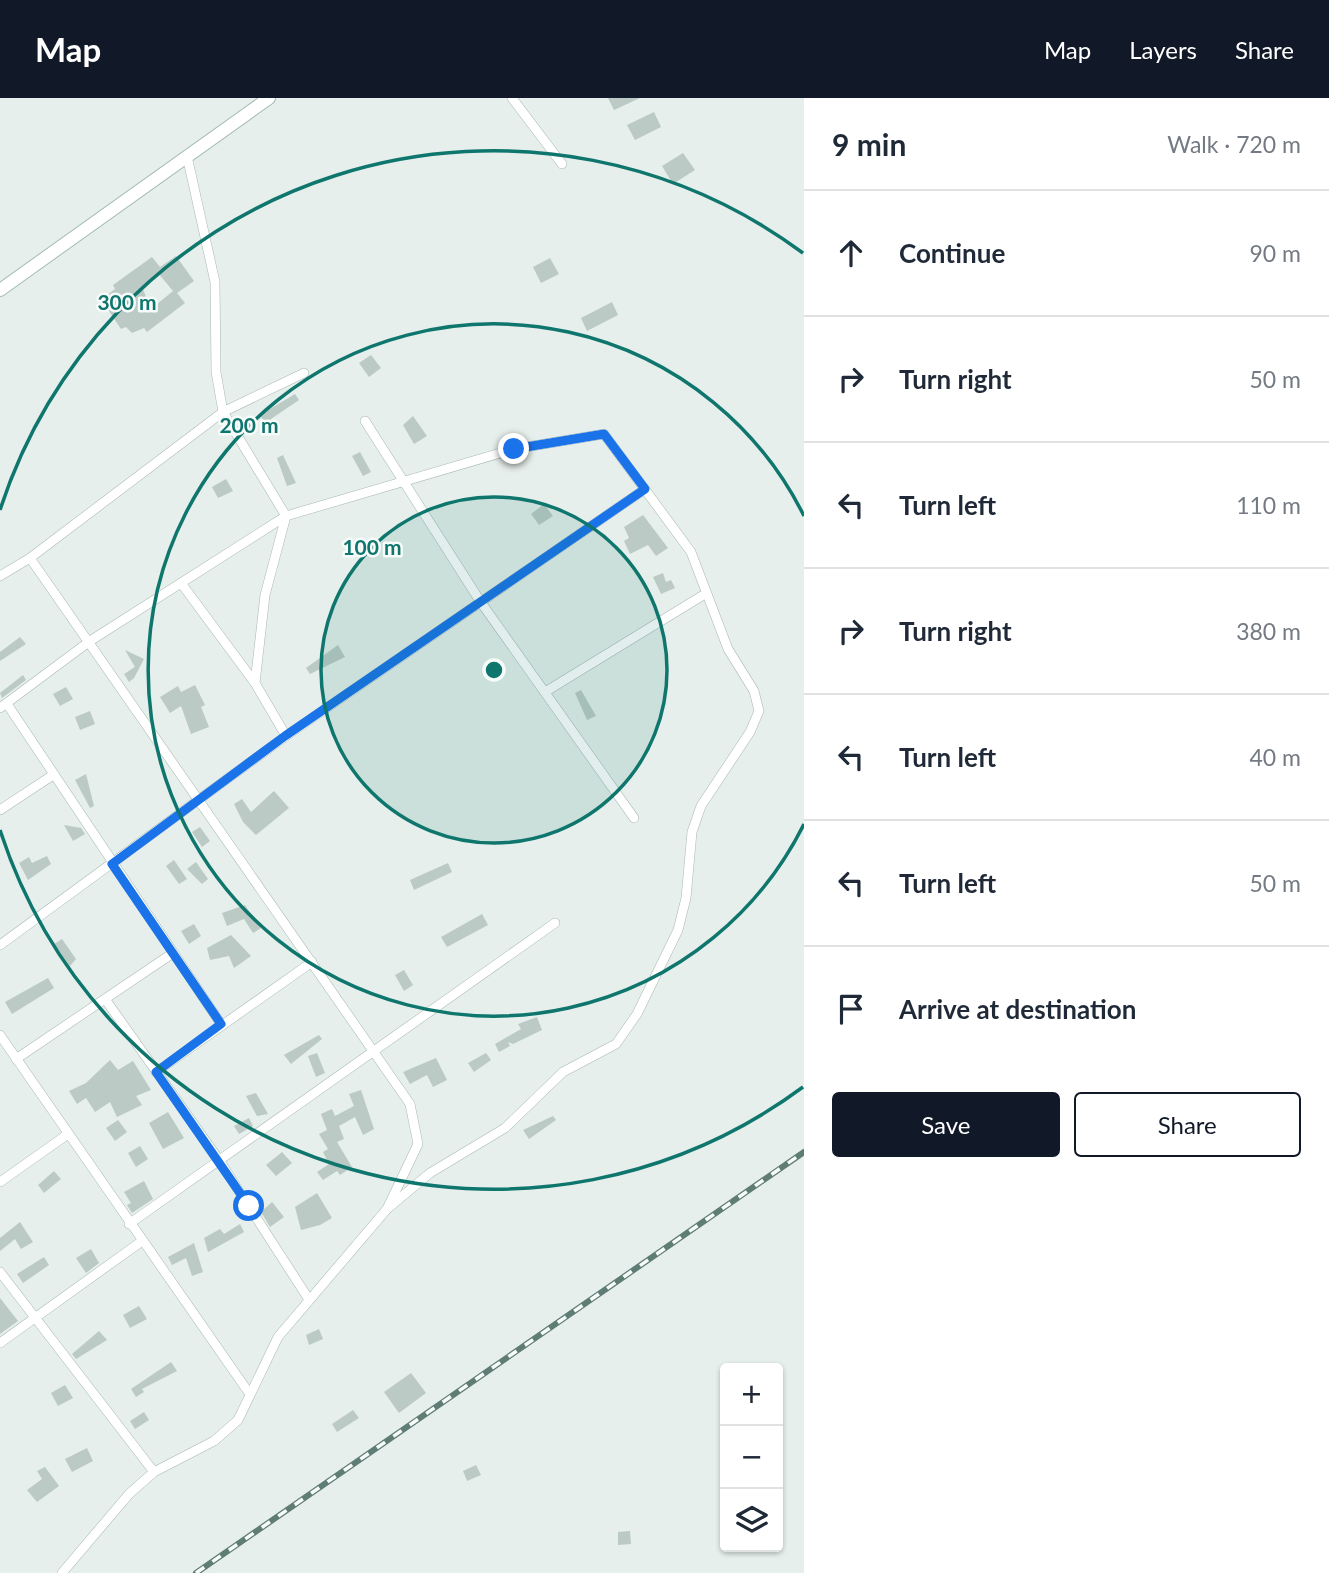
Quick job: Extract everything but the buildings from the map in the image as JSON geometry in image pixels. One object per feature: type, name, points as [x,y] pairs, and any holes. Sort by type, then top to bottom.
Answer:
[{"type":"main road","points":[[0,290],[269,98]]},
{"type":"street","points":[[512,98],[562,164]]},
{"type":"street","points":[[187,156],[215,282],[216,372],[223,412],[286,516],[265,595],[255,683]]},
{"type":"street","points":[[0,576],[30,558],[167,451],[223,412],[304,373]]},
{"type":"street","points":[[365,421],[480,601],[634,818]]},
{"type":"street","points":[[62,1573],[130,1494],[154,1472],[214,1441],[238,1420],[278,1337],[308,1298],[387,1209],[430,1173],[505,1128],[563,1072],[616,1044],[637,1014],[660,972],[678,930],[686,898],[692,832],[701,806],[750,732],[759,711],[754,691],[728,649],[691,552],[604,434],[514,449],[286,516],[90,640],[3,706],[53,775],[221,1024]]},
{"type":"street","points":[[0,945],[285,736],[645,489]]},
{"type":"street","points":[[30,558],[90,640],[410,1104],[418,1144],[387,1209]]},
{"type":"street","points":[[181,583],[255,683],[285,736]]},
{"type":"street","points":[[545,692],[705,594]]},
{"type":"street","points":[[0,810],[53,775]]},
{"type":"street","points":[[130,1224],[555,923]]},
{"type":"street","points":[[16,1059],[173,953]]},
{"type":"street","points":[[156,1072],[313,962]]},
{"type":"street","points":[[105,999],[219,1160],[308,1298]]},
{"type":"street","points":[[0,1035],[249,1393]]},
{"type":"street","points":[[0,1182],[68,1134]]},
{"type":"street","points":[[0,1343],[142,1241]]},
{"type":"street","points":[[0,1272],[154,1472]]},
{"type":"railway","points":[[196,1573],[804,1152]]},
{"type":"route","points":[[249,1206],[156,1072],[221,1024],[112,864],[285,736],[645,489],[604,434],[514,449]]}]
